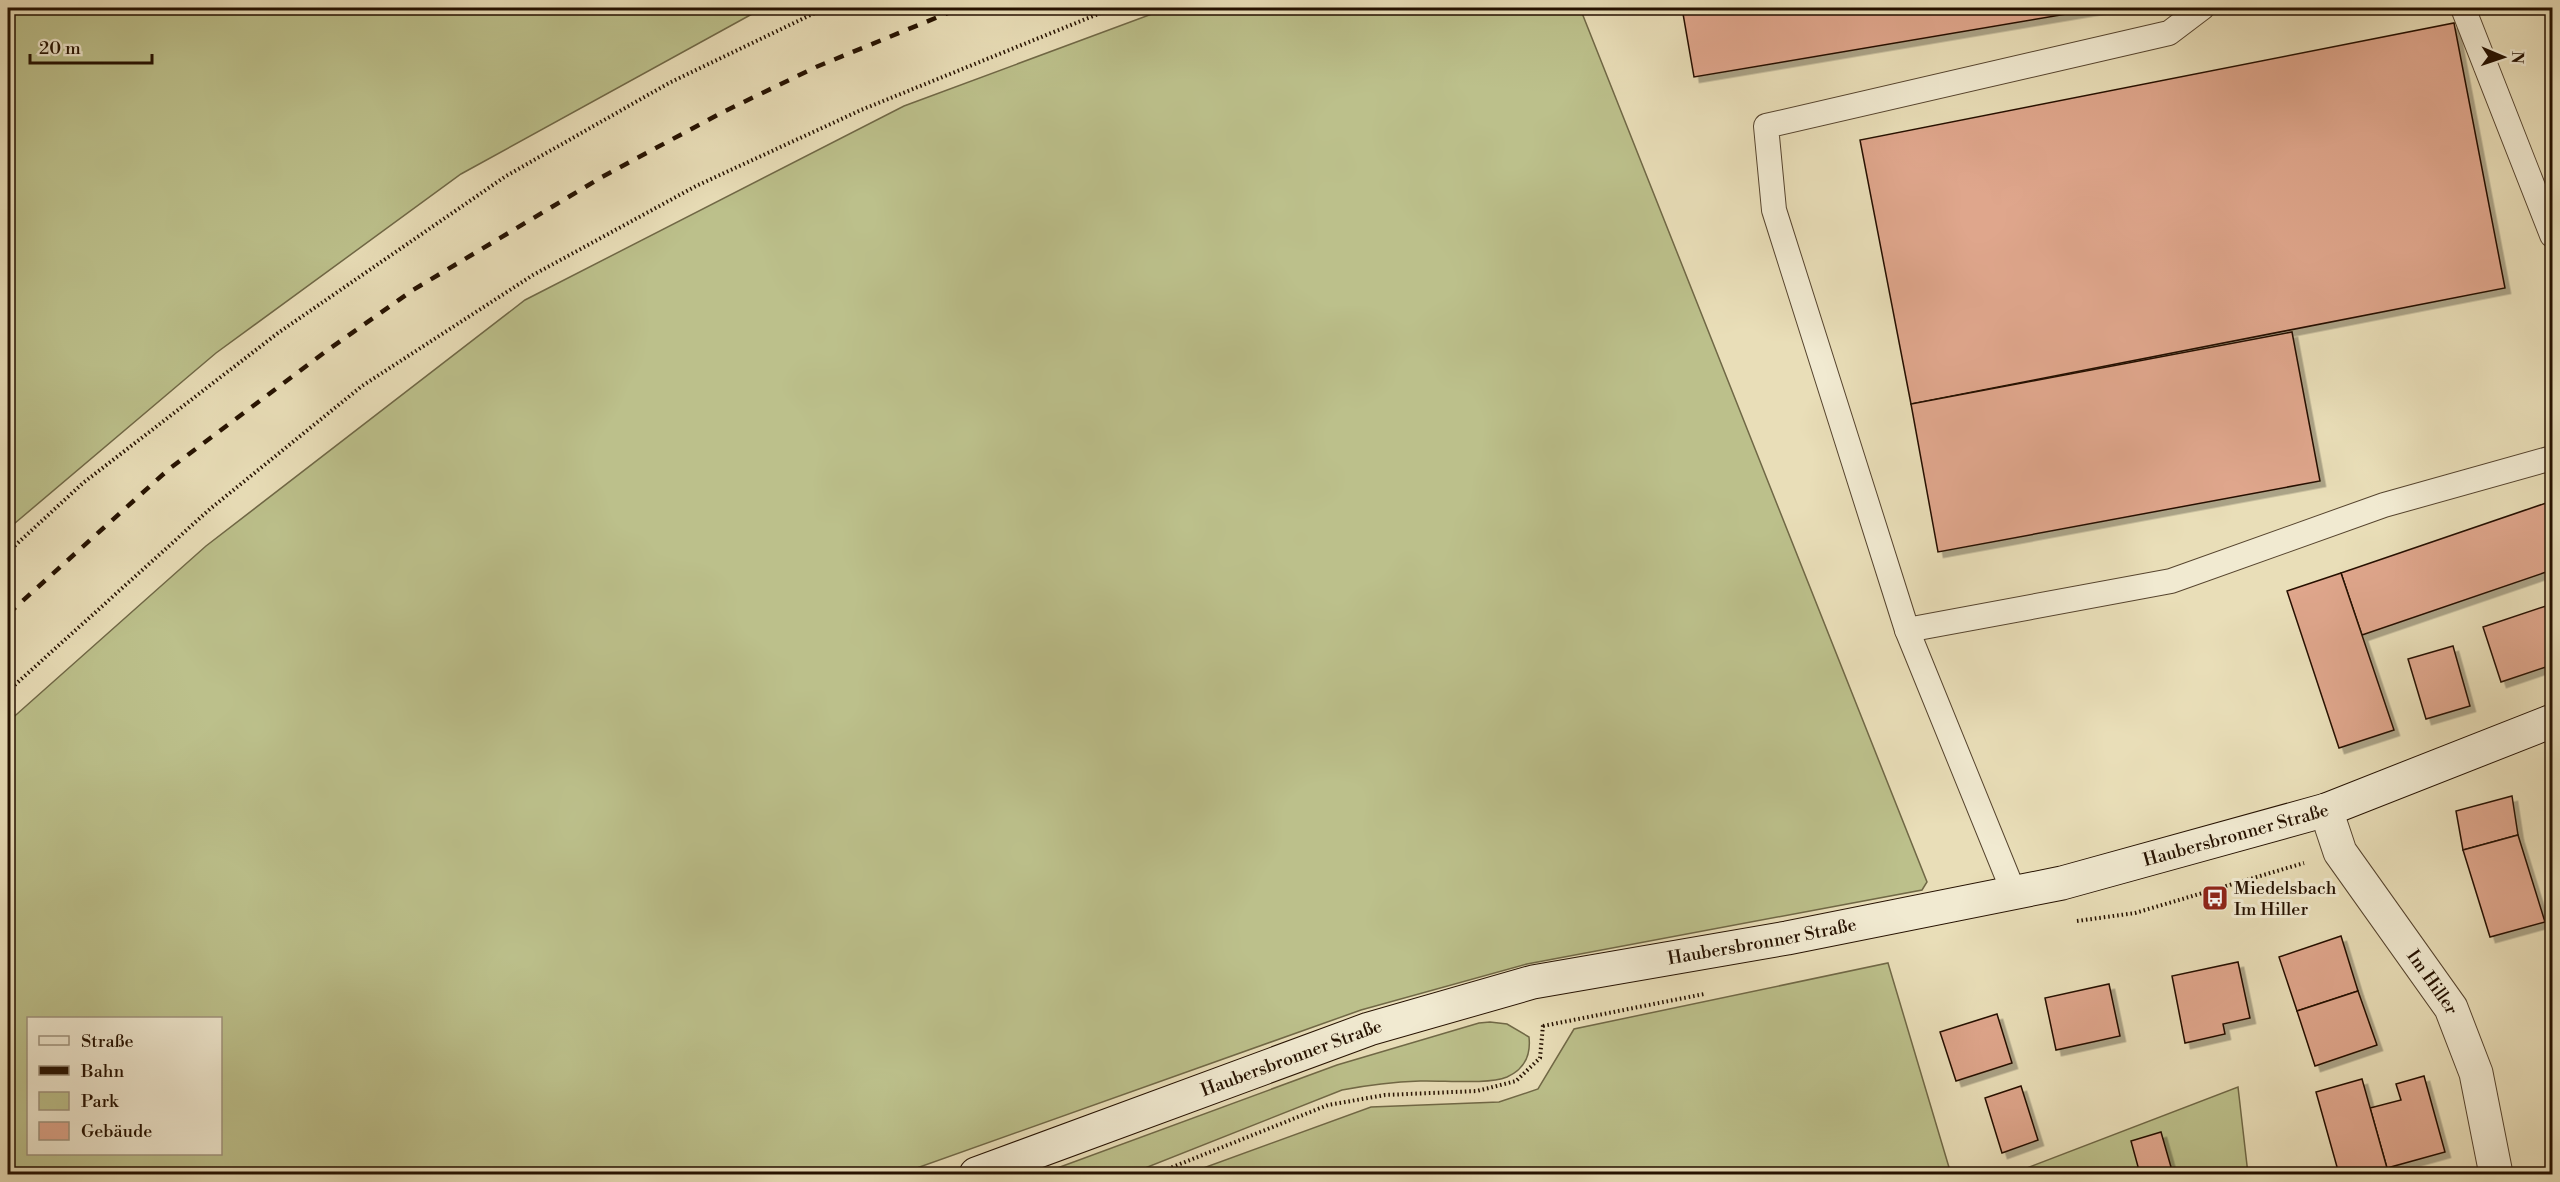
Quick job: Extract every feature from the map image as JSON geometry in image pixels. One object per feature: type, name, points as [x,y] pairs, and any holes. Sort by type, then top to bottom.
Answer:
[{"type":"main road","name":"Haubersbronner Straße","points":[[976,1174],[1369,1029],[1533,982],[1787,938],[2062,883],[2326,810],[2553,721]]},
{"type":"main road","name":"Im Hiller","points":[[2326,810],[2340,852],[2451,1008],[2476,1073],[2496,1174]]},
{"type":"lane","points":[[2014,893],[1906,630],[1774,210],[1766,126],[2169,33],[2202,8]]},
{"type":"lane","points":[[2463,8],[2553,235]]},
{"type":"lane","points":[[1906,630],[2170,581],[2384,505],[2553,458]]},
{"type":"path","points":[[8,552],[83,483],[278,333],[506,176],[669,83],[825,8]]},
{"type":"path","points":[[8,691],[210,509],[362,386],[533,275],[706,181],[861,110],[1113,8]]},
{"type":"path","points":[[1155,1174],[1328,1105],[1385,1095],[1477,1091],[1516,1081],[1540,1058],[1544,1026]]},
{"type":"green space","points":[[8,8],[763,8],[461,174],[216,353],[8,529]]},
{"type":"green space","points":[[1168,8],[1580,8],[1927,882],[1922,890],[1527,964],[1361,1010],[900,1174],[8,1174],[8,722],[206,546],[525,300],[904,106]]},
{"type":"green space","points":[[1888,963],[1951,1174],[1187,1174],[1371,1107],[1499,1102],[1538,1089],[1574,1029]]},
{"type":"green space","points":[[1479,1023],[1507,1024],[1529,1037],[1526,1061],[1507,1077],[1476,1082],[1400,1082],[1342,1090],[1130,1174],[1041,1174],[1337,1065]]},
{"type":"green space","points":[[2238,1087],[2248,1174],[2011,1174]]},
{"type":"building","points":[[1682,8],[2102,8],[1694,77]]},
{"type":"building","points":[[2454,23],[2505,288],[1911,404],[1860,140]]},
{"type":"building","points":[[2292,332],[2320,481],[1938,552],[1911,404]]},
{"type":"building","points":[[2552,501],[2552,570],[2362,635],[2341,573]]},
{"type":"building","points":[[2341,573],[2394,730],[2339,748],[2287,591]]},
{"type":"building","points":[[2552,604],[2552,665],[2501,682],[2483,627]]},
{"type":"building","points":[[2453,646],[2470,706],[2426,719],[2408,659]]},
{"type":"building","points":[[2512,796],[2518,835],[2463,850],[2456,811]]},
{"type":"building","points":[[2518,835],[2545,922],[2490,937],[2463,850]]},
{"type":"building","points":[[2341,936],[2358,991],[2297,1011],[2279,957]]},
{"type":"building","points":[[2238,962],[2250,1018],[2223,1024],[2225,1034],[2185,1043],[2172,976]]},
{"type":"building","points":[[2109,984],[2120,1036],[2056,1050],[2045,998]]},
{"type":"building","points":[[2358,991],[2377,1045],[2315,1066],[2297,1011]]},
{"type":"building","points":[[1997,1014],[2012,1063],[1956,1081],[1940,1032]]},
{"type":"building","points":[[2424,1076],[2445,1152],[2387,1168],[2370,1108],[2401,1100],[2396,1084]]},
{"type":"building","points":[[2362,1079],[2387,1168],[2363,1174],[2339,1174],[2316,1092]]},
{"type":"building","points":[[2021,1086],[2038,1140],[2002,1153],[1985,1098]]},
{"type":"building","points":[[2161,1132],[2173,1174],[2140,1174],[2131,1141]]},
{"type":"railway","points":[[8,614],[169,469],[325,352],[413,290],[602,177],[721,113],[816,67],[960,8]]},
{"type":"place","name":"Miedelsbach Im Hiller","points":[[2215,898]]}]
